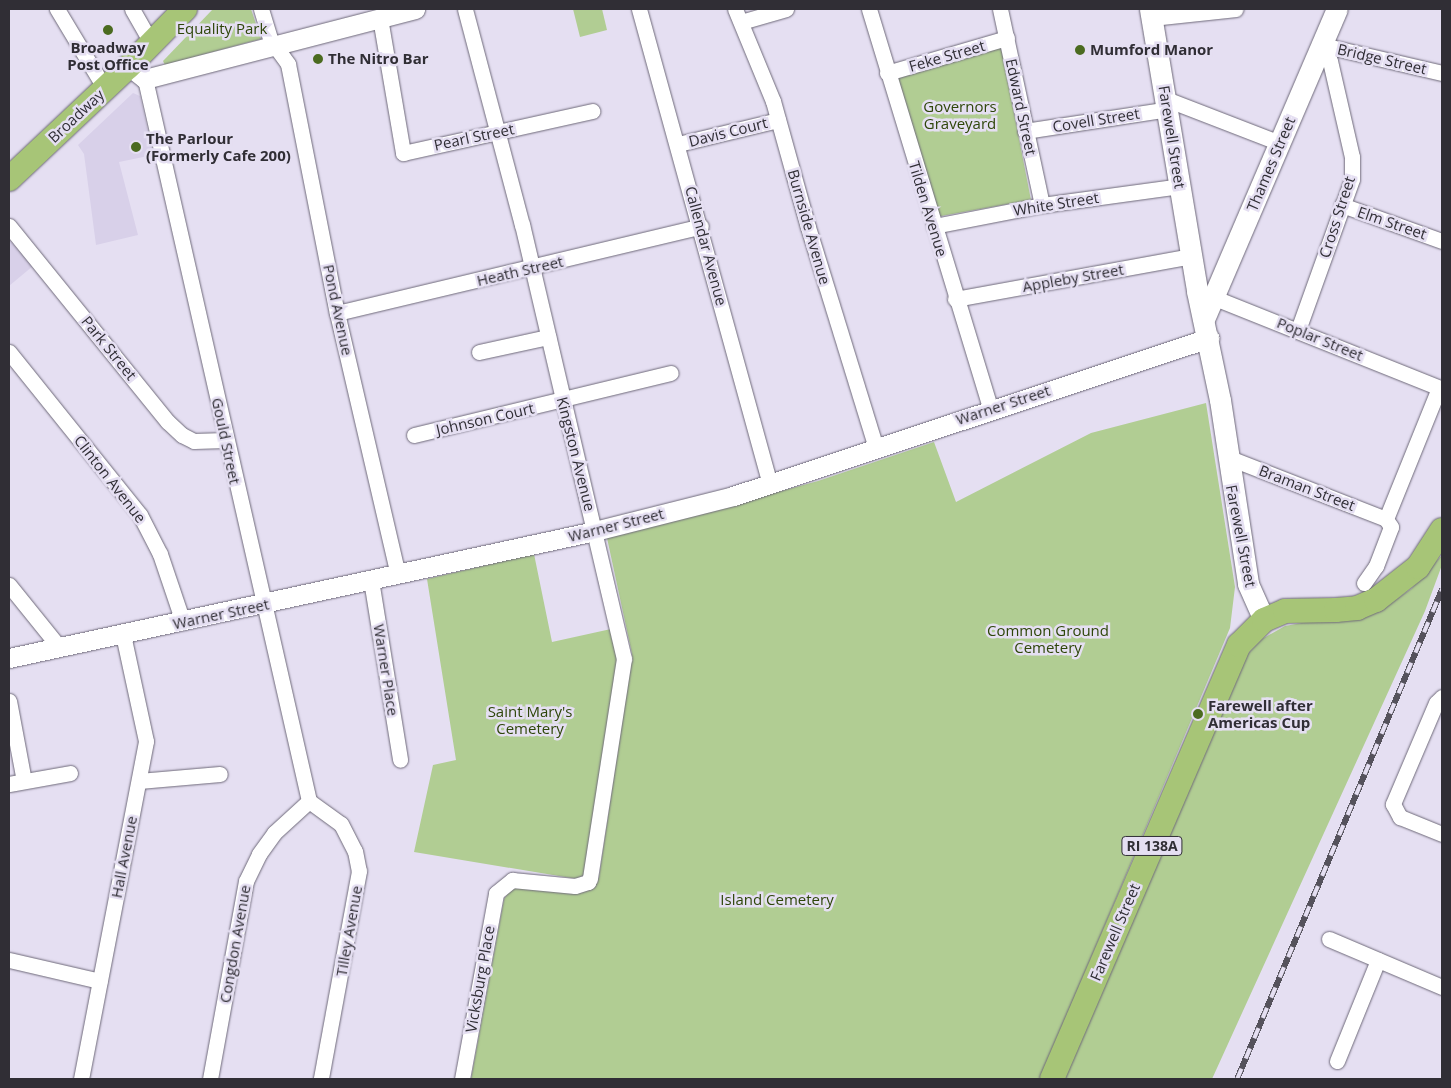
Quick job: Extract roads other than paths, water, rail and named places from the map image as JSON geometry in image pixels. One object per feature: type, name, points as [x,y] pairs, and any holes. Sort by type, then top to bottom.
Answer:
[{"type":"main road","name":"Broadway","points":[[9,179],[105,89],[137,72],[152,44],[185,9]]},
{"type":"main road","name":"Thames Street","points":[[1205,294],[1280,143],[1337,9]]},
{"type":"main road","name":"Farewell Street","points":[[1052,1079],[1233,656],[1245,638],[1264,620],[1248,584],[1206,328],[1205,294],[1192,256],[1151,14]]},
{"type":"main road","name":"RI 138A","points":[[1264,620],[1285,610],[1357,608],[1376,600],[1418,567],[1442,530]]},
{"type":"street","points":[[57,9],[105,89]]},
{"type":"street","points":[[132,9],[152,44]]},
{"type":"street","name":"Pond Avenue","points":[[261,9],[270,39],[288,64],[337,313],[398,575]]},
{"type":"street","points":[[137,72],[277,47],[413,9]]},
{"type":"street","name":"Kingston Avenue","points":[[465,9],[495,134],[548,337],[624,659],[594,868],[588,882],[575,886],[528,879],[507,882]]},
{"type":"street","name":"Callendar Avenue","points":[[639,9],[701,226],[770,485]]},
{"type":"street","points":[[738,15],[786,9]]},
{"type":"street","name":"Tilden Avenue","points":[[869,9],[955,299],[990,408]]},
{"type":"street","name":"Edward Street","points":[[1000,9],[1042,204]]},
{"type":"street","points":[[1151,14],[1236,9]]},
{"type":"street","name":"Burnside Avenue","points":[[738,15],[778,120],[876,448]]},
{"type":"street","name":"Pearl Street","points":[[380,18],[403,153],[592,111]]},
{"type":"street","name":"Feke Street","points":[[887,73],[1007,38]]},
{"type":"street","name":"Bridge Street","points":[[1322,45],[1442,73]]},
{"type":"street","name":"Cross Street","points":[[1298,330],[1352,179],[1352,157],[1330,60],[1322,45]]},
{"type":"street","name":"Gould Street","points":[[137,72],[309,802]]},
{"type":"street","points":[[1167,104],[1280,143]]},
{"type":"street","name":"Covell Street","points":[[1025,131],[1167,104]]},
{"type":"street","name":"Davis Court","points":[[678,144],[778,120]]},
{"type":"street","name":"White Street","points":[[934,226],[1042,204],[1180,186]]},
{"type":"street","name":"Elm Street","points":[[1342,205],[1442,241]]},
{"type":"street","name":"Park Street","points":[[9,226],[168,422],[182,435],[194,440],[225,440]]},
{"type":"street","name":"Heath Street","points":[[337,313],[701,226]]},
{"type":"street","name":"Appleby Street","points":[[955,299],[1192,256]]},
{"type":"street","name":"Poplar Street","points":[[1205,294],[1440,388]]},
{"type":"street","name":"Warner Street","points":[[9,658],[124,635],[595,532],[770,485],[990,408],[1206,328]]},
{"type":"street","points":[[479,352],[548,337]]},
{"type":"street","name":"Clinton Avenue","points":[[9,352],[140,514],[160,554],[183,622]]},
{"type":"street","name":"Johnson Court","points":[[414,436],[671,373]]},
{"type":"street","points":[[1364,583],[1376,566],[1391,527],[1386,519],[1440,388]]},
{"type":"street","name":"Braman Street","points":[[1226,457],[1386,519]]},
{"type":"street","name":"Warner Place","points":[[371,580],[400,760]]},
{"type":"street","points":[[9,585],[59,647]]},
{"type":"street","name":"Hall Avenue","points":[[81,1079],[139,781],[146,732],[124,635]]},
{"type":"street","points":[[1442,697],[1436,704],[1393,804],[1400,817],[1442,834]]},
{"type":"street","points":[[9,701],[24,781]]},
{"type":"street","points":[[9,784],[70,773]]},
{"type":"street","points":[[139,781],[220,774]]},
{"type":"street","name":"Congdon Avenue","points":[[210,1079],[246,881],[259,854],[274,833],[309,802]]},
{"type":"street","name":"Tilley Avenue","points":[[309,802],[341,824],[358,861],[358,886],[320,1079]]},
{"type":"street","name":"Vicksburg Place","points":[[462,1079],[496,893],[507,882]]},
{"type":"street","points":[[1329,939],[1442,986]]},
{"type":"street","points":[[9,960],[100,981]]},
{"type":"street","points":[[1337,1061],[1378,960]]},
{"type":"railway","points":[[1237,1079],[1442,589]]},
{"type":"place","name":"Broadway Post Office","points":[[108,30]]},
{"type":"place","name":"Mumford Manor","points":[[1080,50]]},
{"type":"place","name":"The Nitro Bar","points":[[318,59]]},
{"type":"place","name":"The Parlour (Formerly Cafe 200)","points":[[136,147]]},
{"type":"place","name":"Farewell after Americas Cup","points":[[1198,714]]},
{"type":"park label","name":"Equality Park","points":[[222,29]]},
{"type":"park label","name":"Governors Graveyard","points":[[960,114]]},
{"type":"park label","name":"Common Ground Cemetery","points":[[1048,638]]},
{"type":"park label","name":"Saint Mary's Cemetery","points":[[530,720]]},
{"type":"park label","name":"Island Cemetery","points":[[777,900]]}]
